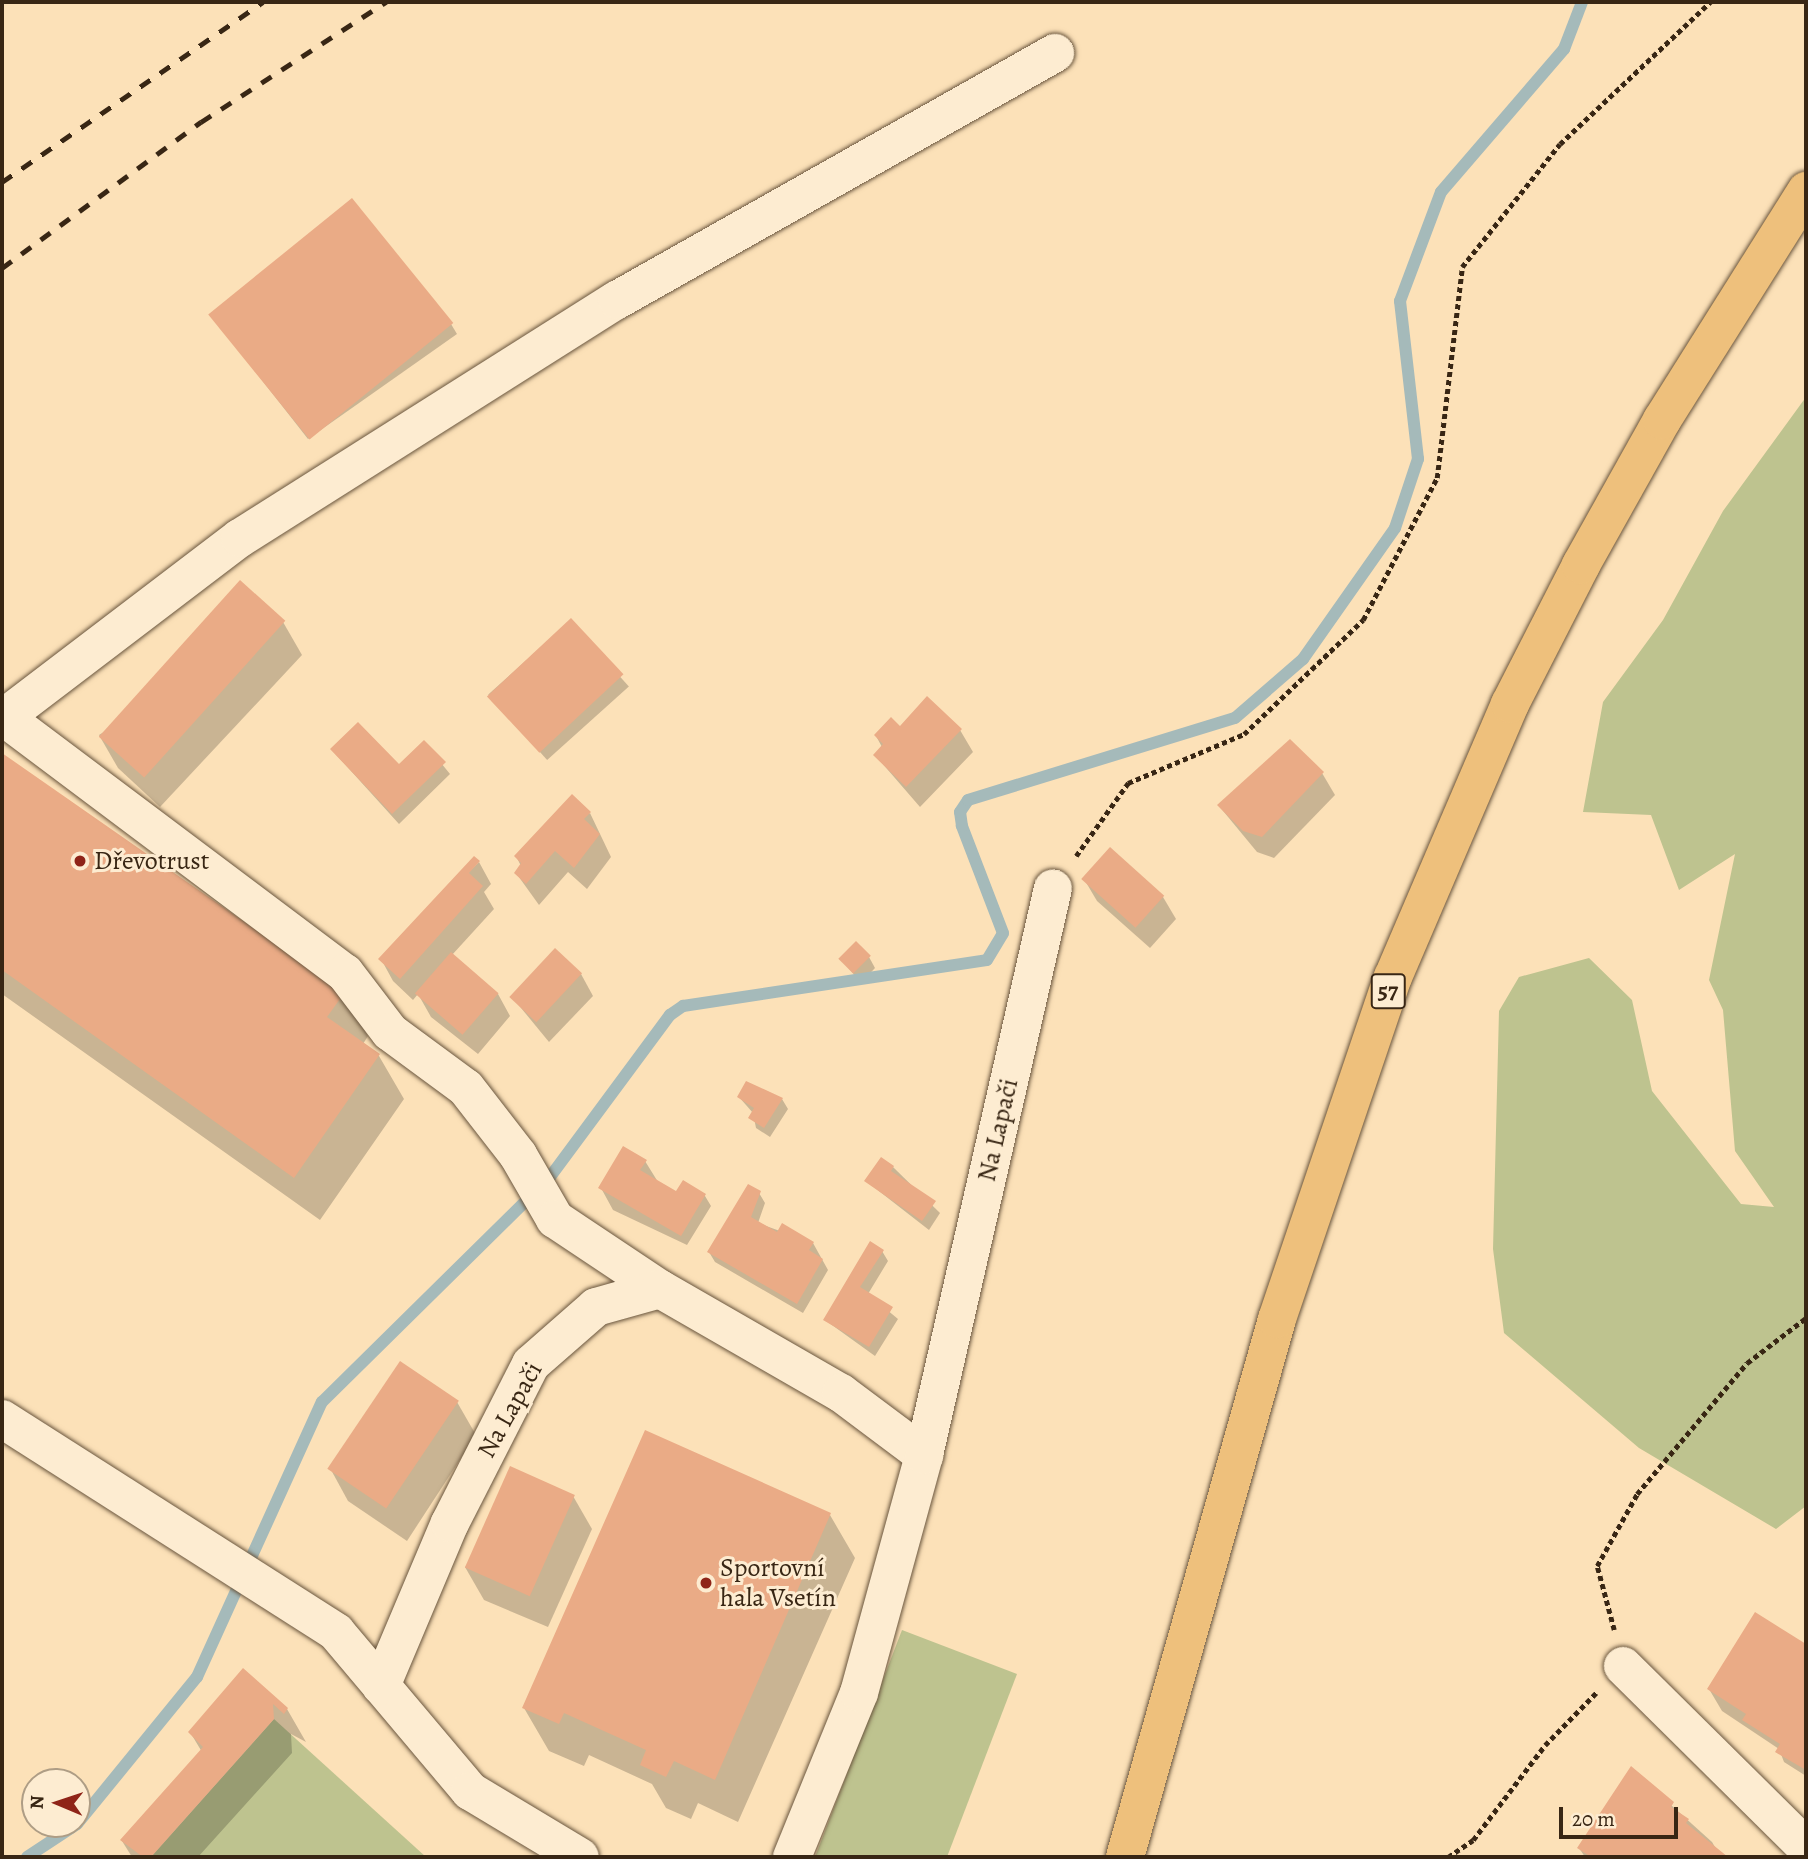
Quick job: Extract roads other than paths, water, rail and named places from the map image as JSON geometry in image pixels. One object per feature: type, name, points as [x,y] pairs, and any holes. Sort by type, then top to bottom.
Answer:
[{"type":"main road","name":"57","points":[[1125,1857],[1277,1320],[1393,977],[1510,704],[1581,565],[1684,384],[1806,191]]},
{"type":"street","points":[[924,1455],[841,1393],[660,1289],[551,1213],[524,1165],[466,1088],[390,1032],[345,973],[3,719],[240,538],[617,300],[1055,52]]},
{"type":"street","name":"Na Lapači","points":[[792,1857],[859,1693],[924,1455],[1053,888]]},
{"type":"street","name":"Na Lapači","points":[[381,1686],[450,1523],[531,1364],[596,1307],[660,1289]]},
{"type":"street","points":[[2,1419],[336,1632],[470,1791],[580,1857]]},
{"type":"street","points":[[1623,1666],[1806,1847]]},
{"type":"waterway","points":[[91,1807],[197,1677],[322,1402],[550,1177],[670,1015],[683,1006],[987,960],[1003,933],[962,826],[960,812],[968,800],[1235,718],[1303,659],[1395,528],[1418,459],[1400,301],[1441,192],[1564,49],[1582,2]]},
{"type":"waterway","points":[[27,1857],[56,1838]]},
{"type":"railway","points":[[2,182],[263,2]]},
{"type":"railway","points":[[2,268],[201,122],[386,2]]},
{"type":"place","name":"Dřevotrust","points":[[80,861]]},
{"type":"place","name":"Sportovní hala Vsetín","points":[[706,1583]]}]
